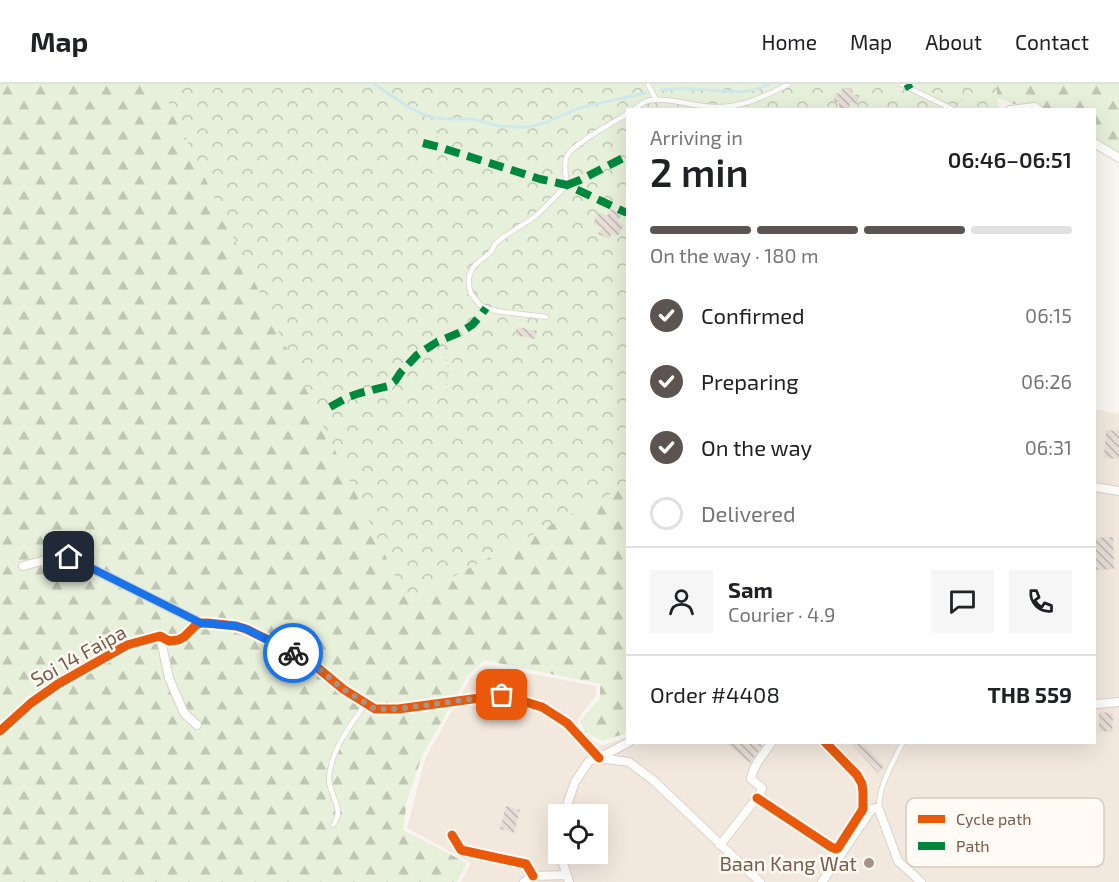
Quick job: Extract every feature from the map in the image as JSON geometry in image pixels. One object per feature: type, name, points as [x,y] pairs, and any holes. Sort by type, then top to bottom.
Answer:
[{"type":"street","points":[[1096,144],[1119,158]]},
{"type":"street","points":[[1096,487],[1119,491]]},
{"type":"street","points":[[23,566],[57,557],[69,557],[201,623],[236,626],[256,633],[318,668],[343,689],[375,709],[398,709],[502,695],[542,707],[567,723],[599,758],[629,762],[653,780],[760,882]]},
{"type":"street","name":"Soi 14 Faipa","points":[[0,731],[31,703],[58,684],[127,645],[160,636],[169,641],[178,640],[201,623]]},
{"type":"street","points":[[160,636],[169,678],[184,713],[197,725]]},
{"type":"street","points":[[1096,704],[1119,702]]},
{"type":"street","points":[[567,804],[575,782],[590,761],[626,744]]},
{"type":"street","points":[[720,845],[762,791],[762,788],[751,779],[751,775],[771,744]]},
{"type":"street","points":[[757,798],[831,847],[838,848],[863,809],[863,792],[862,784],[857,776],[827,744]]},
{"type":"street","points":[[822,882],[875,808],[879,810],[898,861],[921,882]]},
{"type":"street","points":[[452,835],[461,850],[526,864],[533,876]]},
{"type":"street","points":[[524,882],[533,876],[568,879],[563,864]]},
{"type":"lane","points":[[648,84],[656,100]]},
{"type":"lane","points":[[637,108],[646,102],[656,100],[715,107],[741,105],[764,97],[789,84]]},
{"type":"lane","points":[[901,84],[951,108]]},
{"type":"lane","points":[[546,317],[496,311],[480,305],[471,294],[469,286],[471,271],[491,252],[495,244],[536,216],[567,185],[565,165],[567,156],[574,148],[626,115]]},
{"type":"lane","points":[[333,825],[338,819],[338,813],[330,788],[331,764],[346,731],[366,703]]},
{"type":"lane","points":[[879,810],[882,787],[902,744]]},
{"type":"path","points":[[954,108],[963,99],[962,84]]},
{"type":"path","points":[[436,130],[439,147]]},
{"type":"path","points":[[446,337],[448,364],[446,391]]},
{"type":"shaded area","points":[[1096,409],[1119,414],[1119,882],[461,882],[471,863],[407,828],[425,759],[470,678],[484,665],[596,686],[596,696],[577,720],[580,729],[601,746],[626,737],[626,744],[1096,744]]},
{"type":"green space","points":[[0,84],[778,84],[639,108],[626,108],[626,733],[602,741],[585,732],[580,721],[600,698],[600,684],[484,660],[468,675],[422,756],[407,801],[403,830],[467,863],[457,882],[0,882]]},
{"type":"green space","points":[[160,84],[996,84],[999,108],[626,108],[626,486],[407,601]]},
{"type":"green space","points":[[959,84],[1119,84],[1119,154],[1096,140],[1096,108],[1044,108],[1033,103],[1014,104]]},
{"type":"building","points":[[842,88],[852,89],[851,94],[859,95],[858,104],[850,103],[849,108],[839,108],[839,102],[834,102],[835,93],[841,94]]},
{"type":"building","points":[[611,209],[622,214],[618,221],[624,225],[618,236],[612,233],[609,239],[598,234],[602,228],[593,223],[599,212],[607,216]]},
{"type":"building","points":[[517,327],[537,331],[535,339],[515,335]]},
{"type":"building","points":[[1106,430],[1119,431],[1119,459],[1104,458]]},
{"type":"building","points":[[1113,537],[1114,569],[1096,570],[1096,538]]},
{"type":"building","points":[[1099,712],[1113,713],[1112,732],[1099,731]]},
{"type":"building","points":[[726,744],[760,744],[762,746],[750,763]]},
{"type":"building","points":[[851,744],[864,744],[885,766],[878,773]]},
{"type":"building","points":[[506,806],[520,810],[514,833],[500,829]]},
{"type":"waterway","points":[[374,84],[410,108],[429,117],[472,119],[499,126],[514,127],[545,123],[577,109],[646,93]]},
{"type":"waterway","points":[[661,90],[741,92],[769,84]]},
{"type":"marked path","points":[[907,84],[910,89]]},
{"type":"marked path","points":[[423,143],[540,179],[567,185],[626,213]]},
{"type":"marked path","points":[[567,185],[626,157]]},
{"type":"marked path","points":[[330,407],[348,397],[388,386],[417,355],[437,342],[472,325],[486,308]]},
{"type":"cycle path","points":[[0,731],[31,703],[58,684],[127,645],[160,636],[169,641],[178,640],[196,625],[208,623],[246,629],[285,648],[318,668],[343,689],[375,709],[398,709],[502,695],[542,707],[567,723],[599,758]]},
{"type":"cycle path","points":[[757,798],[831,847],[838,848],[863,809],[863,792],[857,775],[827,744]]},
{"type":"cycle path","points":[[452,835],[461,850],[526,864],[533,876]]},
{"type":"way so far","points":[[293,653],[375,709],[398,709],[502,695]]},
{"type":"place","name":"Baan Kang Wat","points":[[869,863]]},
{"type":"route","points":[[69,557],[201,623],[246,629],[293,653]]}]
